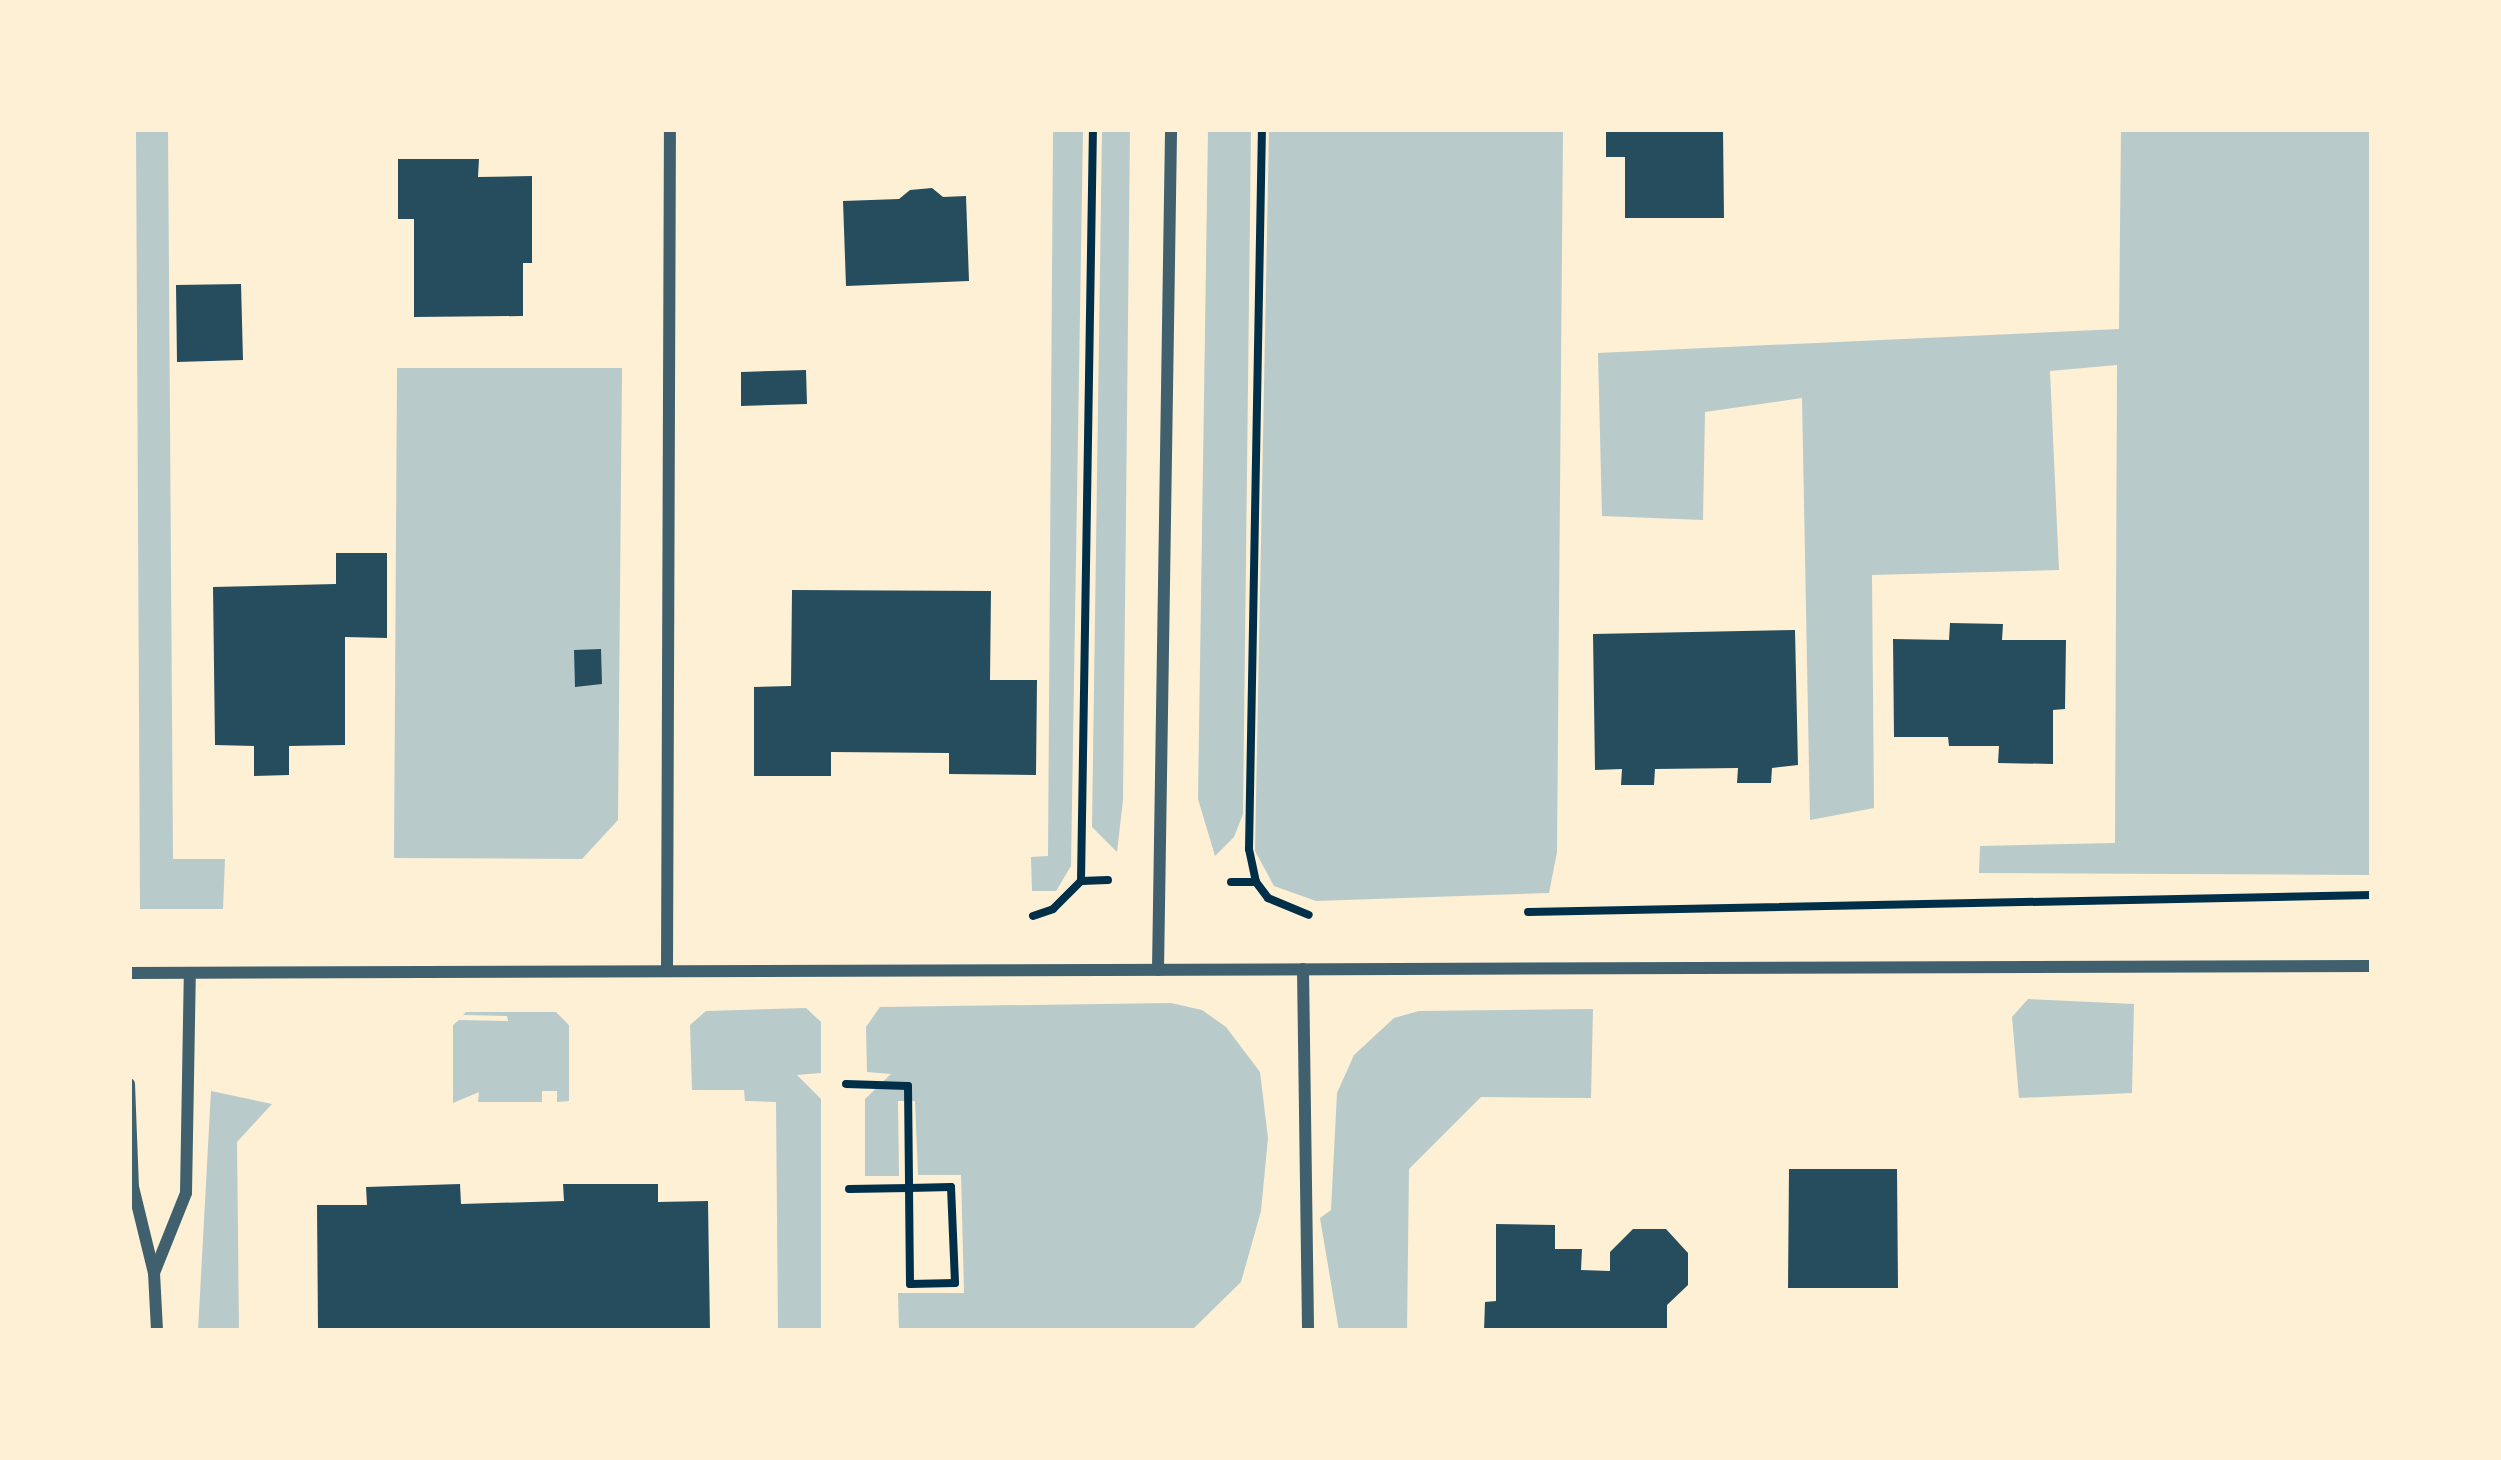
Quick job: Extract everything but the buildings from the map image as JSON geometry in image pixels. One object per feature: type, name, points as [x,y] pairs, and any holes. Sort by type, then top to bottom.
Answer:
[{"type":"street","points":[[667,970],[670,129]]},
{"type":"street","points":[[1158,970],[1171,129]]},
{"type":"street","points":[[129,973],[2372,966]]},
{"type":"street","points":[[1304,969],[1308,1331]]},
{"type":"street","points":[[154,1274],[186,1193],[190,973]]},
{"type":"street","points":[[129,1084],[133,1187],[154,1274],[158,1331]]},
{"type":"path","points":[[1081,880],[1093,129]]},
{"type":"path","points":[[1262,129],[1249,849],[1262,893],[1285,907],[1326,916]]},
{"type":"path","points":[[1231,882],[1256,882]]},
{"type":"path","points":[[1511,912],[2372,896]]},
{"type":"path","points":[[846,1084],[908,1086],[909,1187],[910,1284],[955,1283],[951,1186],[909,1187],[849,1189]]},
{"type":"shaded area","points":[[136,129],[168,129],[173,859],[225,859],[223,909],[140,909]]},
{"type":"shaded area","points":[[1053,129],[1083,129],[1071,866],[1056,891],[1032,891],[1031,857],[1048,856]]},
{"type":"shaded area","points":[[1102,129],[1130,129],[1123,800],[1117,852],[1092,827]]},
{"type":"shaded area","points":[[1208,129],[1251,129],[1243,814],[1234,837],[1215,856],[1198,799]]},
{"type":"shaded area","points":[[1269,129],[1563,129],[1557,852],[1549,893],[1316,901],[1274,886],[1255,851]]},
{"type":"shaded area","points":[[2121,129],[2372,129],[2372,875],[1979,873],[1980,846],[2115,843],[2117,365],[2050,371],[2059,570],[1872,575],[1874,808],[1810,820],[1802,398],[1705,412],[1703,520],[1602,516],[1598,353],[2119,329]]},
{"type":"shaded area","points":[[397,368],[622,368],[618,820],[582,859],[394,858]]},
{"type":"shaded area","points":[[2028,999],[2134,1004],[2132,1093],[2019,1098],[2012,1017]]},
{"type":"shaded area","points":[[1171,1003],[1202,1010],[1226,1027],[1260,1072],[1268,1138],[1261,1211],[1241,1282],[1191,1331],[899,1331],[898,1293],[964,1293],[961,1175],[918,1175],[915,1101],[898,1101],[899,1176],[865,1176],[865,1099],[891,1074],[867,1072],[866,1027],[880,1007]]},
{"type":"shaded area","points":[[806,1008],[821,1022],[821,1073],[797,1075],[821,1099],[821,1331],[778,1331],[776,1102],[745,1101],[744,1090],[692,1090],[690,1025],[706,1011]]},
{"type":"shaded area","points":[[1593,1009],[1591,1098],[1481,1097],[1409,1169],[1407,1331],[1339,1331],[1320,1218],[1331,1210],[1337,1093],[1354,1055],[1394,1018],[1419,1011]]},
{"type":"shaded area","points":[[556,1012],[569,1025],[569,1101],[557,1102],[557,1091],[542,1091],[542,1102],[478,1102],[479,1092],[453,1103],[453,1025],[459,1020],[508,1021],[507,1016],[463,1015]]},
{"type":"shaded area","points":[[211,1091],[272,1104],[237,1142],[239,1331],[198,1331]]}]
